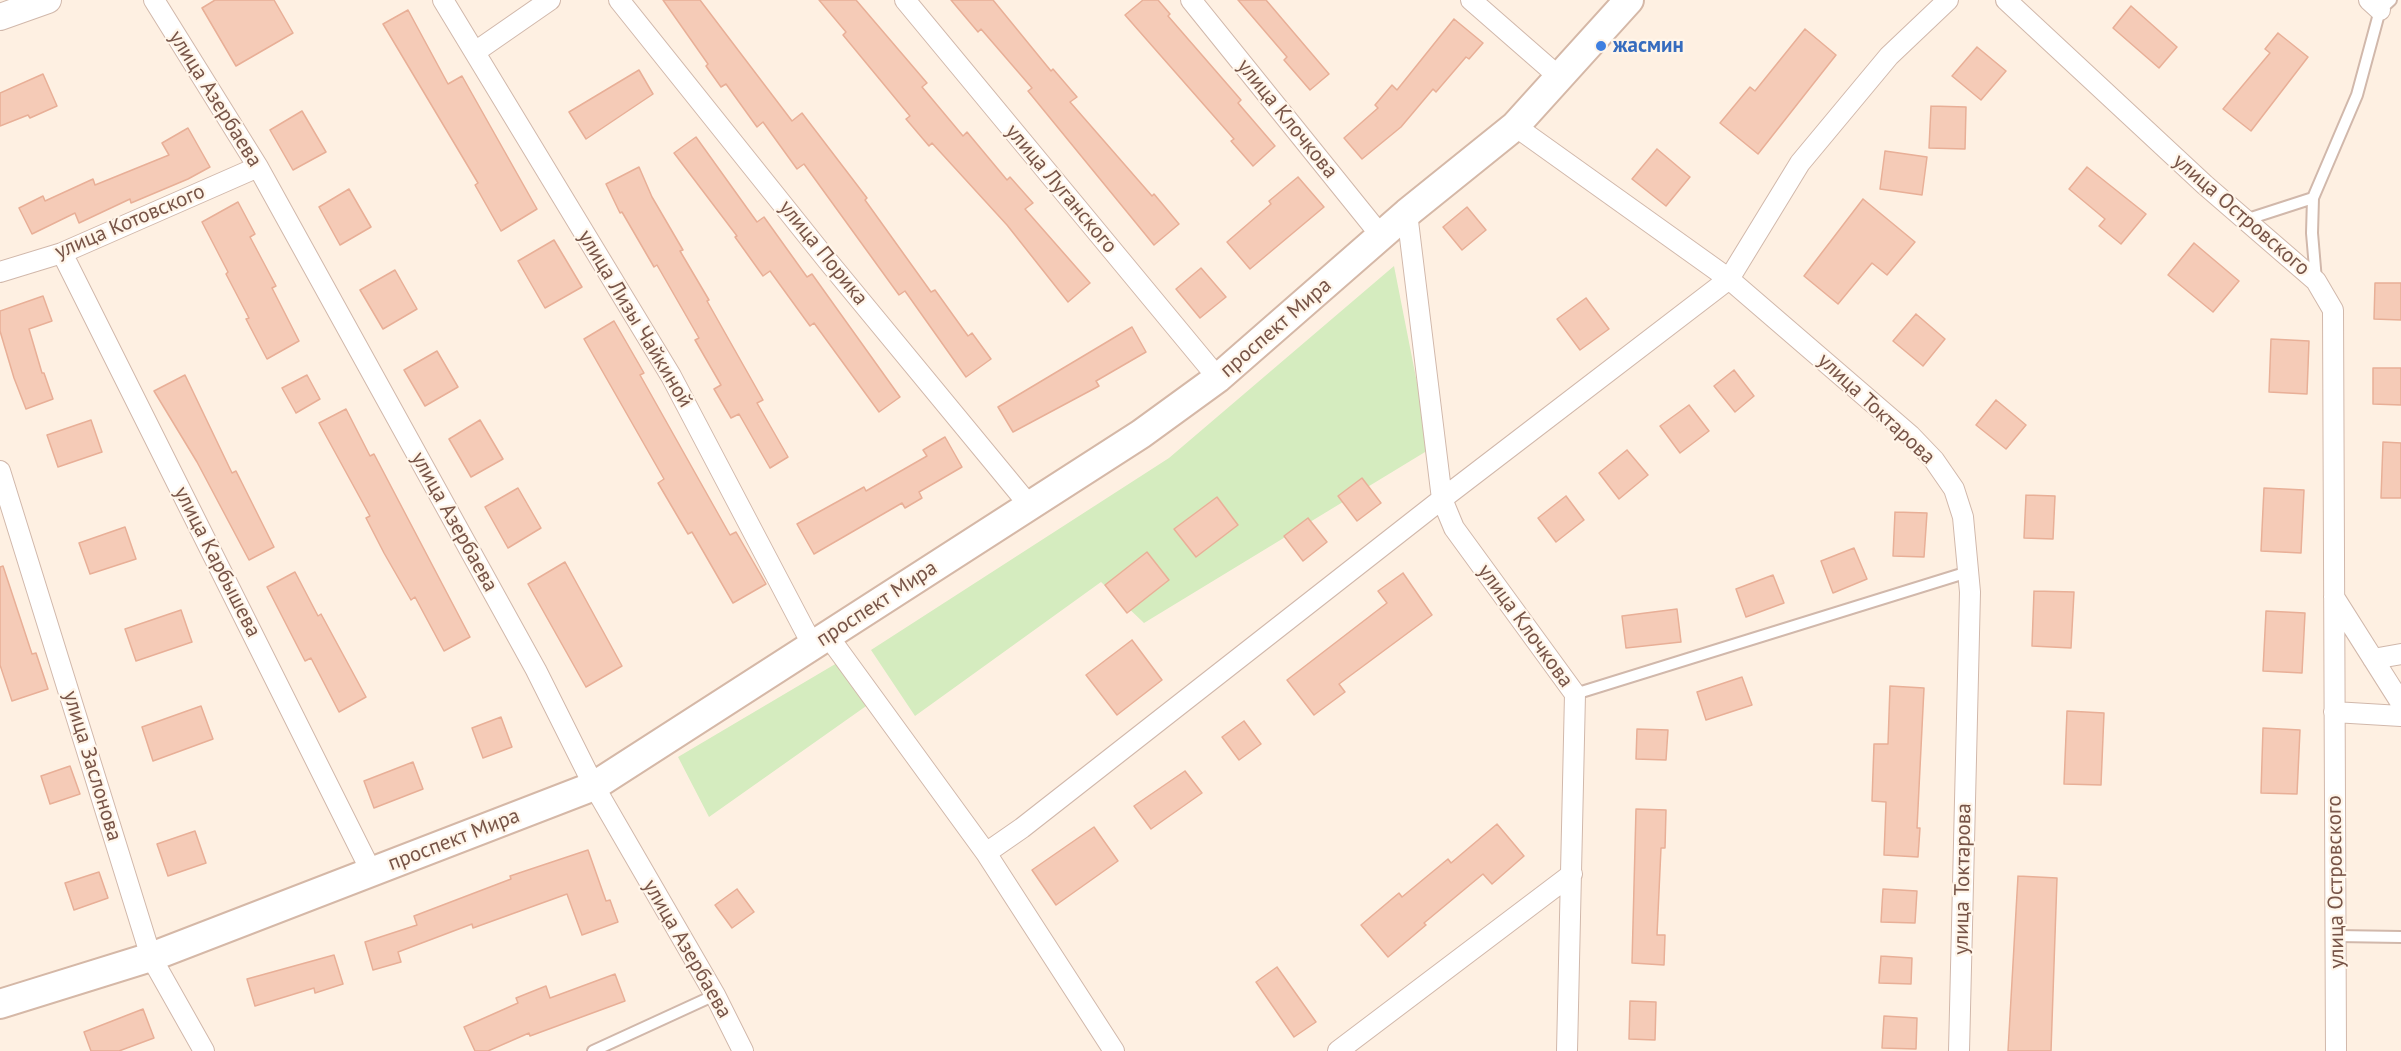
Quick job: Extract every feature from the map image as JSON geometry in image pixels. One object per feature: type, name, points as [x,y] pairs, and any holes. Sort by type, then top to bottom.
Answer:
[{"type":"main road","name":"проспект Мира","points":[[0,1004],[151,957],[594,786],[1141,434],[1218,378],[1407,213],[1515,126],[1629,0]]},
{"type":"street","points":[[0,17],[48,0]]},
{"type":"street","name":"улица Азербаева","points":[[154,0],[258,167],[536,670],[594,786],[715,995],[743,1051]]},
{"type":"street","name":"улица Лизы Чайкиной","points":[[443,0],[671,375],[821,641],[986,852],[1114,1051]]},
{"type":"street","points":[[475,52],[550,0]]},
{"type":"street","name":"улица Порика","points":[[619,0],[827,260],[1029,505]]},
{"type":"street","name":"улица Луганского","points":[[905,0],[1218,378]]},
{"type":"street","name":"улица Клочкова","points":[[1191,0],[1382,237]]},
{"type":"street","points":[[1471,0],[1558,76]]},
{"type":"street","points":[[986,852],[1022,828],[1442,499],[1729,279],[1800,163],[1889,56],[1948,0]]},
{"type":"street","name":"улица Островского","points":[[2006,0],[2245,220],[2316,281],[2332,310],[2336,1051]]},
{"type":"street","name":"улица Токтарова","points":[[1515,126],[1729,279],[1866,395],[1934,460],[1954,489],[1963,517],[1970,592],[1959,1051]]},
{"type":"street","name":"улица Котовского","points":[[0,272],[62,253],[258,167]]},
{"type":"street","name":"улица Клочкова","points":[[1407,213],[1442,499],[1454,528],[1575,694],[1568,1051]]},
{"type":"street","name":"улица Карбышева","points":[[62,253],[371,871]]},
{"type":"street","name":"улица Заслонова","points":[[0,471],[151,957],[204,1051]]},
{"type":"street","points":[[2334,597],[2401,703]]},
{"type":"street","points":[[2373,658],[2401,654]]},
{"type":"street","points":[[2334,712],[2401,716]]},
{"type":"street","points":[[1338,1051],[1572,874]]},
{"type":"lane","points":[[2316,281],[2312,233],[2313,198],[2357,95],[2380,3]]},
{"type":"lane","points":[[2245,220],[2313,198]]},
{"type":"lane","points":[[1575,694],[1968,572]]},
{"type":"lane","points":[[2337,936],[2401,937]]},
{"type":"lane","points":[[593,1051],[715,995]]},
{"type":"green space","points":[[1394,266],[1430,449],[1144,623],[1101,582],[915,716],[871,650],[1169,458]]},
{"type":"green space","points":[[837,663],[869,704],[709,817],[678,757]]},
{"type":"building","points":[[215,0],[274,0],[293,33],[236,66],[202,8]]},
{"type":"building","points":[[663,0],[700,0],[792,121],[802,113],[867,198],[865,200],[931,292],[935,290],[968,336],[972,333],[991,359],[966,377],[905,291],[899,295],[804,164],[797,169],[763,122],[757,127],[726,84],[721,87],[706,66],[708,64]]},
{"type":"building","points":[[819,0],[856,0],[927,83],[922,87],[963,136],[967,132],[1007,180],[1010,177],[1033,203],[1025,209],[1090,283],[1068,302],[1007,225],[932,143],[929,146],[906,119],[910,116],[843,35],[846,32]]},
{"type":"building","points":[[951,0],[993,0],[1051,71],[1053,69],[1077,97],[1070,102],[1179,224],[1154,245],[1028,91],[1032,88],[981,29],[978,32]]},
{"type":"building","points":[[1143,0],[1158,0],[1170,14],[1168,16],[1241,100],[1238,103],[1275,146],[1253,166],[1231,141],[1234,139],[1125,15]]},
{"type":"building","points":[[1238,0],[1266,0],[1329,74],[1310,90],[1284,60],[1287,57]]},
{"type":"building","points":[[2131,6],[2177,47],[2159,68],[2113,28]]},
{"type":"building","points":[[408,10],[448,84],[462,76],[537,209],[501,231],[475,185],[478,183],[383,24]]},
{"type":"building","points":[[1454,19],[1483,43],[1469,59],[1466,57],[1436,92],[1433,89],[1401,127],[1362,159],[1344,138],[1378,108],[1375,105],[1392,85],[1397,90]]},
{"type":"building","points":[[1805,29],[1836,55],[1758,154],[1720,123],[1750,87],[1755,91]]},
{"type":"building","points":[[2278,33],[2308,57],[2251,131],[2223,109],[2270,53],[2265,49]]},
{"type":"building","points":[[1977,47],[2006,71],[1981,100],[1952,76]]},
{"type":"building","points":[[639,70],[653,94],[586,139],[569,112]]},
{"type":"building","points":[[43,74],[57,106],[30,118],[28,115],[0,126],[0,93]]},
{"type":"building","points":[[1931,106],[1966,107],[1965,149],[1929,148]]},
{"type":"building","points":[[302,111],[326,152],[293,170],[270,130]]},
{"type":"building","points":[[188,128],[210,167],[188,179],[131,203],[130,199],[79,223],[75,213],[32,234],[19,208],[43,196],[45,201],[93,179],[95,185],[169,155],[162,143]]},
{"type":"building","points":[[696,137],[757,222],[764,217],[807,277],[812,274],[900,397],[879,412],[814,323],[810,326],[770,271],[763,276],[735,237],[737,236],[674,153]]},
{"type":"building","points":[[1657,149],[1690,177],[1666,206],[1632,179]]},
{"type":"building","points":[[1885,151],[1927,157],[1922,195],[1880,189]]},
{"type":"building","points":[[639,167],[652,197],[683,250],[680,251],[763,400],[757,403],[788,457],[770,468],[739,414],[731,418],[714,389],[721,385],[695,340],[699,338],[657,265],[654,267],[622,212],[620,213],[606,184]]},
{"type":"building","points":[[2087,167],[2146,214],[2121,244],[2099,226],[2105,219],[2069,189]]},
{"type":"building","points":[[1298,177],[1324,207],[1250,269],[1227,242],[1271,204],[1269,201]]},
{"type":"building","points":[[349,189],[371,227],[340,245],[319,207]]},
{"type":"building","points":[[1863,199],[1915,242],[1887,275],[1872,263],[1838,304],[1804,276]]},
{"type":"building","points":[[238,202],[255,234],[250,237],[276,286],[272,288],[299,341],[267,359],[246,319],[249,318],[226,274],[228,272],[202,222]]},
{"type":"building","points":[[1467,207],[1486,230],[1462,250],[1443,227]]},
{"type":"building","points":[[554,240],[582,287],[545,308],[518,261]]},
{"type":"building","points":[[2194,243],[2239,281],[2213,312],[2168,275]]},
{"type":"building","points":[[1201,268],[1226,297],[1200,318],[1176,289]]},
{"type":"building","points":[[395,270],[417,309],[383,329],[360,290]]},
{"type":"building","points":[[2375,283],[2401,283],[2401,320],[2374,319]]},
{"type":"building","points":[[43,296],[52,321],[29,329],[42,373],[44,373],[53,399],[26,409],[0,331],[0,311]]},
{"type":"building","points":[[1586,298],[1609,329],[1580,350],[1557,319]]},
{"type":"building","points":[[1916,314],[1945,339],[1923,366],[1893,341]]},
{"type":"building","points":[[614,321],[644,373],[640,375],[730,535],[736,532],[766,584],[733,603],[692,532],[688,534],[658,483],[664,479],[584,339]]},
{"type":"building","points":[[1132,327],[1146,352],[1096,381],[1099,386],[1013,432],[998,407]]},
{"type":"building","points":[[2271,339],[2309,341],[2307,394],[2269,392]]},
{"type":"building","points":[[437,351],[458,387],[425,406],[404,370]]},
{"type":"building","points":[[2373,368],[2401,368],[2401,405],[2373,404]]},
{"type":"building","points":[[1734,370],[1754,396],[1735,412],[1714,386]]},
{"type":"building","points":[[185,375],[232,473],[236,471],[274,547],[249,560],[197,462],[154,391]]},
{"type":"building","points":[[307,375],[320,399],[296,413],[282,388]]},
{"type":"building","points":[[1996,400],[2026,425],[2006,449],[1976,425]]},
{"type":"building","points":[[1689,405],[1709,431],[1680,453],[1660,426]]},
{"type":"building","points":[[346,409],[370,456],[374,454],[470,637],[444,651],[415,597],[411,600],[384,553],[366,518],[370,516],[319,423]]},
{"type":"building","points":[[91,420],[102,452],[58,467],[47,435]]},
{"type":"building","points":[[480,420],[503,459],[471,477],[449,439]]},
{"type":"building","points":[[945,437],[962,467],[919,492],[922,498],[905,508],[902,503],[814,554],[797,524],[864,487],[866,491],[927,456],[923,450]]},
{"type":"building","points":[[2383,442],[2401,443],[2401,498],[2381,498]]},
{"type":"building","points":[[1627,450],[1648,475],[1619,499],[1599,473]]},
{"type":"building","points":[[1362,478],[1381,503],[1357,521],[1338,496]]},
{"type":"building","points":[[518,488],[541,528],[508,548],[485,507]]},
{"type":"building","points":[[2264,488],[2304,490],[2301,553],[2261,551]]},
{"type":"building","points":[[2026,495],[2055,496],[2053,539],[2024,538]]},
{"type":"building","points":[[1566,496],[1584,520],[1556,542],[1538,518]]},
{"type":"building","points":[[1217,497],[1238,525],[1196,557],[1174,529]]},
{"type":"building","points":[[1895,512],[1927,513],[1924,557],[1893,556]]},
{"type":"building","points":[[1308,518],[1327,542],[1303,561],[1284,536]]},
{"type":"building","points":[[125,527],[136,559],[90,574],[79,543]]},
{"type":"building","points":[[1854,548],[1867,579],[1833,593],[1821,561]]},
{"type":"building","points":[[1147,552],[1169,580],[1127,613],[1105,585]]},
{"type":"building","points":[[565,562],[622,666],[586,687],[528,584]]},
{"type":"building","points":[[3,566],[32,654],[36,653],[48,689],[12,701],[0,665],[0,567]]},
{"type":"building","points":[[295,572],[318,616],[321,614],[366,697],[339,712],[311,658],[305,661],[267,587]]},
{"type":"building","points":[[1403,573],[1432,615],[1339,684],[1345,692],[1314,715],[1287,680],[1387,603],[1378,591]]},
{"type":"building","points":[[1773,575],[1784,603],[1746,617],[1736,589]]},
{"type":"building","points":[[2034,591],[2074,592],[2071,648],[2032,646]]},
{"type":"building","points":[[1677,609],[1681,642],[1626,648],[1622,616]]},
{"type":"building","points":[[181,610],[192,642],[136,661],[125,629]]},
{"type":"building","points":[[2266,611],[2305,613],[2302,673],[2263,671]]},
{"type":"building","points":[[1132,640],[1162,680],[1117,715],[1086,675]]},
{"type":"building","points":[[1742,677],[1752,705],[1706,720],[1697,692]]},
{"type":"building","points":[[1890,686],[1924,688],[1917,828],[1920,828],[1918,857],[1884,855],[1886,802],[1872,801],[1874,744],[1888,744]]},
{"type":"building","points":[[201,706],[213,739],[153,761],[142,727]]},
{"type":"building","points":[[2067,711],[2104,713],[2101,785],[2064,784]]},
{"type":"building","points":[[501,717],[512,747],[483,758],[472,728]]},
{"type":"building","points":[[1244,721],[1261,744],[1239,760],[1222,737]]},
{"type":"building","points":[[2263,728],[2300,730],[2297,794],[2261,793]]},
{"type":"building","points":[[1637,729],[1668,730],[1666,760],[1636,759]]},
{"type":"building","points":[[413,762],[423,789],[374,808],[364,781]]},
{"type":"building","points":[[70,766],[80,794],[50,804],[41,776]]},
{"type":"building","points":[[1185,771],[1202,793],[1151,829],[1134,806]]},
{"type":"building","points":[[1636,809],[1666,810],[1665,848],[1661,848],[1657,935],[1665,935],[1664,965],[1632,963]]},
{"type":"building","points":[[1497,824],[1524,856],[1492,884],[1483,874],[1424,923],[1426,925],[1388,957],[1361,925],[1399,893],[1402,897],[1448,859],[1451,863]]},
{"type":"building","points":[[1094,827],[1118,861],[1056,905],[1032,870]]},
{"type":"building","points":[[195,831],[206,863],[168,876],[157,844]]},
{"type":"building","points":[[588,850],[606,901],[610,900],[618,922],[582,935],[567,894],[473,928],[472,924],[398,952],[401,962],[373,970],[365,942],[417,925],[414,916],[511,879],[510,876]]},
{"type":"building","points":[[99,872],[108,898],[74,910],[65,883]]},
{"type":"building","points":[[2018,876],[2057,878],[2051,1051],[2008,1051]]},
{"type":"building","points":[[737,889],[754,912],[732,928],[715,905]]},
{"type":"building","points":[[1883,889],[1917,891],[1915,923],[1881,922]]},
{"type":"building","points":[[334,955],[343,984],[315,993],[314,988],[255,1006],[247,979]]},
{"type":"building","points":[[1881,956],[1912,958],[1911,984],[1879,983]]},
{"type":"building","points":[[1277,967],[1316,1022],[1294,1037],[1256,982]]},
{"type":"building","points":[[615,974],[625,1001],[530,1036],[529,1033],[488,1051],[475,1051],[464,1027],[518,1003],[516,998],[546,986],[550,998]]},
{"type":"building","points":[[1630,1001],[1656,1002],[1655,1040],[1629,1039]]},
{"type":"building","points":[[143,1009],[154,1038],[119,1051],[91,1051],[84,1032]]},
{"type":"building","points":[[1884,1016],[1917,1018],[1916,1049],[1882,1048]]},
{"type":"place","name":"жасмин","points":[[1601,46]]}]
